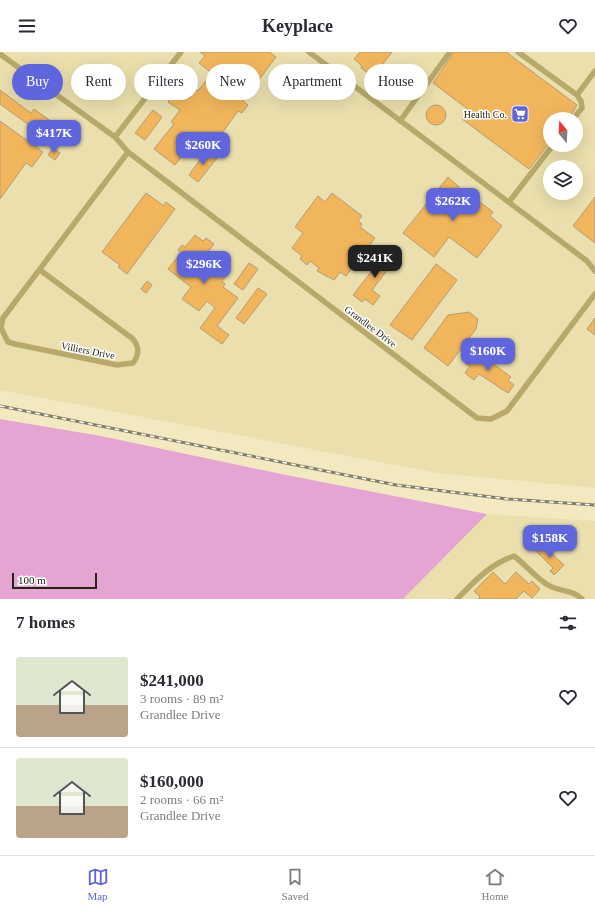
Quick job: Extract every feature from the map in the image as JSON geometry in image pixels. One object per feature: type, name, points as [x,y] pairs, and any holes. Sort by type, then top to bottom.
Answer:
[{"type":"street","points":[[115,137],[181,52]]},
{"type":"street","points":[[309,52],[587,261],[595,271]]},
{"type":"street","points":[[400,121],[450,52]]},
{"type":"street","points":[[518,52],[577,95],[581,101],[582,108],[579,112]]},
{"type":"street","name":"Grandlee Drive","points":[[0,54],[115,137],[128,152],[477,418],[491,419],[507,411],[595,294]]},
{"type":"street","points":[[577,95],[594,75]]},
{"type":"street","name":"Villiers Drive","points":[[40,270],[133,339],[138,345],[138,352],[133,363],[117,365],[8,342],[1,328],[3,318],[128,152]]},
{"type":"street","points":[[509,202],[548,152]]},
{"type":"street","points":[[457,599],[498,562],[514,556],[528,567],[537,578],[550,586],[568,590],[582,599]]},
{"type":"shaded area","points":[[0,52],[595,52],[595,488],[437,473],[0,390]]},
{"type":"shaded area","points":[[0,419],[101,436],[281,474],[487,514],[403,599],[0,599]]},
{"type":"shaded area","points":[[487,514],[595,521],[595,599],[403,599]]},
{"type":"building","points":[[200,52],[269,52],[276,57],[271,64],[268,64],[268,68],[260,78],[260,64],[206,64],[206,68],[199,63],[205,56]]},
{"type":"building","points":[[360,52],[392,52],[383,64],[364,64],[364,70],[361,68],[362,66],[354,59]]},
{"type":"building","name":"Health Co.","points":[[454,52],[506,52],[577,105],[573,112],[543,112],[543,151],[529,169],[462,119],[469,110],[433,83]]},
{"type":"building","points":[[206,81],[206,100],[244,100],[243,101],[248,105],[242,113],[238,111],[210,150],[195,140],[175,165],[154,149],[174,124],[171,122],[180,110],[168,102],[170,100],[198,100],[198,91]]},
{"type":"building","points":[[0,90],[31,113],[34,109],[56,125],[47,138],[0,104]]},
{"type":"building","points":[[436,105],[443,108],[446,115],[443,122],[436,125],[429,122],[426,115],[429,108]]},
{"type":"building","points":[[153,110],[162,117],[145,140],[135,133]]},
{"type":"building","points":[[0,121],[43,152],[32,167],[26,163],[0,199]]},
{"type":"building","points":[[53,148],[60,153],[55,160],[48,155]]},
{"type":"building","points":[[207,150],[217,158],[198,182],[189,175]]},
{"type":"building","points":[[448,177],[469,196],[471,193],[478,199],[477,200],[493,212],[490,216],[502,226],[477,258],[449,237],[434,257],[403,233]]},
{"type":"building","points":[[146,193],[164,206],[166,202],[175,209],[127,274],[118,267],[120,265],[102,252]]},
{"type":"building","points":[[332,193],[362,216],[358,221],[362,224],[360,227],[375,238],[346,276],[340,272],[334,280],[317,271],[319,268],[310,261],[307,265],[300,259],[302,256],[292,248],[303,233],[295,227],[318,196],[325,202]]},
{"type":"building","points":[[595,197],[595,243],[573,226]]},
{"type":"building","points":[[195,235],[203,241],[206,238],[214,244],[203,258],[226,276],[222,281],[225,284],[223,287],[238,298],[217,326],[229,335],[222,344],[200,328],[215,308],[207,301],[199,311],[182,299],[191,287],[168,269],[181,253],[178,250],[182,245],[185,247]]},
{"type":"building","points":[[389,249],[398,256],[372,290],[380,296],[373,305],[365,299],[362,302],[353,295]]},
{"type":"building","points":[[249,263],[258,269],[243,290],[234,284]]},
{"type":"building","points":[[436,264],[457,280],[412,340],[390,325]]},
{"type":"building","points":[[147,281],[152,285],[146,293],[141,289]]},
{"type":"building","points":[[258,288],[267,294],[244,324],[236,318]]},
{"type":"building","points":[[469,312],[478,319],[476,329],[448,366],[424,348],[448,315]]},
{"type":"building","points":[[595,318],[595,335],[587,329]]},
{"type":"building","points":[[476,351],[511,377],[508,380],[514,385],[508,393],[479,374],[474,380],[465,373],[470,366],[466,364]]},
{"type":"building","points":[[542,544],[564,565],[554,575],[550,571],[553,568],[536,551]]},
{"type":"building","points":[[493,572],[505,584],[516,572],[529,584],[532,581],[540,589],[532,598],[524,591],[516,599],[478,599],[480,597],[474,591]]},
{"type":"railway","points":[[0,406],[396,485],[507,499],[595,505]]},
{"type":"place","name":"Health Co.","points":[[520,114]]}]
